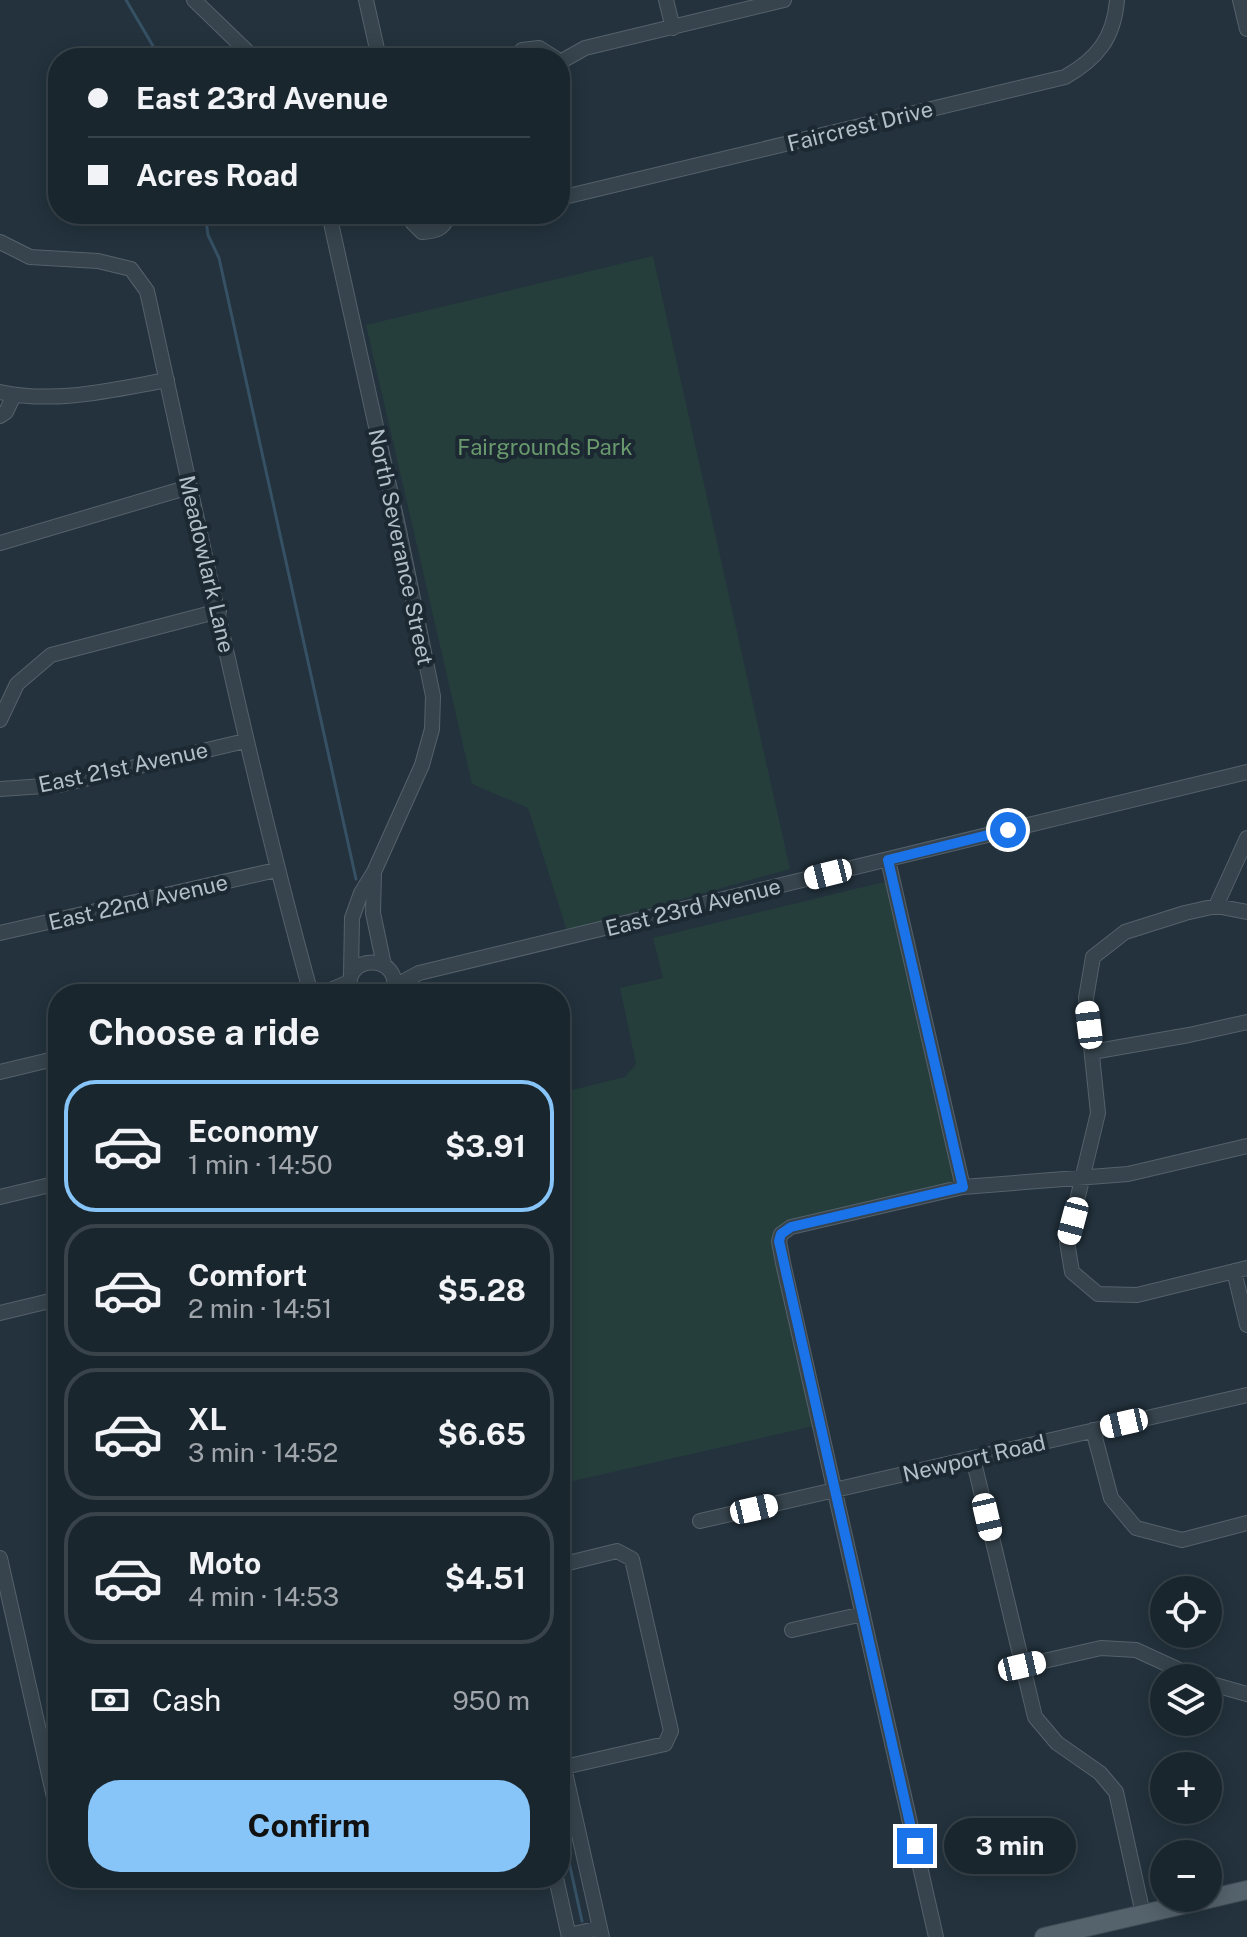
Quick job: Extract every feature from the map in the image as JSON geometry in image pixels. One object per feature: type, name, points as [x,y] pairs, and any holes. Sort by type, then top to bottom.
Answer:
[{"type":"main road","points":[[1044,1937],[1247,1890]]},
{"type":"street","points":[[194,0],[244,48]]},
{"type":"street","points":[[366,0],[377,48]]},
{"type":"street","points":[[666,0],[673,28]]},
{"type":"street","points":[[570,56],[585,48],[784,0]]},
{"type":"street","name":"Faircrest Drive","points":[[570,196],[1065,77],[1084,66],[1107,41],[1117,0]]},
{"type":"street","points":[[1240,0],[1247,29]]},
{"type":"street","name":"North Severance Street","points":[[331,224],[433,696],[432,729],[422,765],[352,918],[350,983]]},
{"type":"street","points":[[414,224],[422,232],[436,231],[445,224]]},
{"type":"street","name":"Meadowlark Lane","points":[[0,242],[30,257],[98,261],[131,269],[147,291],[245,741],[276,870],[308,984]]},
{"type":"street","points":[[0,416],[6,412],[7,394],[41,398],[73,396],[167,380]]},
{"type":"street","points":[[0,543],[189,487]]},
{"type":"street","points":[[0,720],[17,684],[51,655],[219,611]]},
{"type":"street","name":"East 21st Avenue","points":[[0,789],[59,785],[245,741]]},
{"type":"street","name":"East 23rd Avenue","points":[[403,984],[419,973],[1247,772]]},
{"type":"street","points":[[1216,906],[1247,838]]},
{"type":"street","points":[[888,860],[963,1187]]},
{"type":"street","name":"East 22nd Avenue","points":[[0,933],[276,870]]},
{"type":"street","name":"North Severance Street","points":[[374,872],[373,913],[386,966],[394,976],[394,984]]},
{"type":"street","points":[[1247,912],[1216,906],[1125,932],[1093,957],[1086,998],[1098,1113],[1067,1242],[1072,1272],[1098,1294],[1137,1295],[1241,1269],[1247,1325]]},
{"type":"street","points":[[350,983],[366,963],[386,966]]},
{"type":"street","name":"East 23rd Avenue","points":[[386,966],[419,973]]},
{"type":"street","points":[[1092,1052],[1247,1022]]},
{"type":"street","points":[[0,1072],[48,1060]]},
{"type":"street","points":[[936,1937],[783,1263],[779,1241],[781,1234],[791,1227],[963,1187],[1128,1174],[1247,1146]]},
{"type":"street","points":[[0,1197],[48,1185]]},
{"type":"street","points":[[0,1313],[48,1301]]},
{"type":"street","name":"Newport Road","points":[[700,1521],[1247,1395]]},
{"type":"street","points":[[1093,1430],[1111,1498],[1136,1528],[1182,1540],[1247,1523]]},
{"type":"street","points":[[973,1458],[1035,1717],[1057,1743],[1100,1773],[1116,1792],[1143,1914]]},
{"type":"street","points":[[570,1563],[617,1551],[632,1559],[671,1731],[665,1744],[570,1766]]},
{"type":"street","points":[[0,1558],[48,1747]]},
{"type":"street","points":[[792,1630],[863,1614]]},
{"type":"street","points":[[1022,1666],[1101,1648],[1136,1650],[1166,1664]]},
{"type":"street","points":[[1222,1687],[1247,1694]]},
{"type":"street","points":[[558,1888],[569,1936],[601,1933],[570,1802]]},
{"type":"green space","name":"Fairgrounds Park","points":[[653,256],[790,869],[567,931],[528,808],[472,784],[366,325]]},
{"type":"green space","points":[[888,881],[955,1180],[949,1185],[785,1222],[774,1233],[773,1248],[814,1426],[570,1482],[570,1091],[625,1077],[636,1064],[620,988],[663,978],[653,938]]},
{"type":"waterway","points":[[126,0],[154,48]]},
{"type":"waterway","points":[[206,224],[219,258],[356,879]]},
{"type":"waterway","points":[[570,1866],[582,1921]]},
{"type":"route","points":[[915,1846],[779,1241],[781,1234],[791,1227],[963,1187],[888,860],[1008,830]]}]
